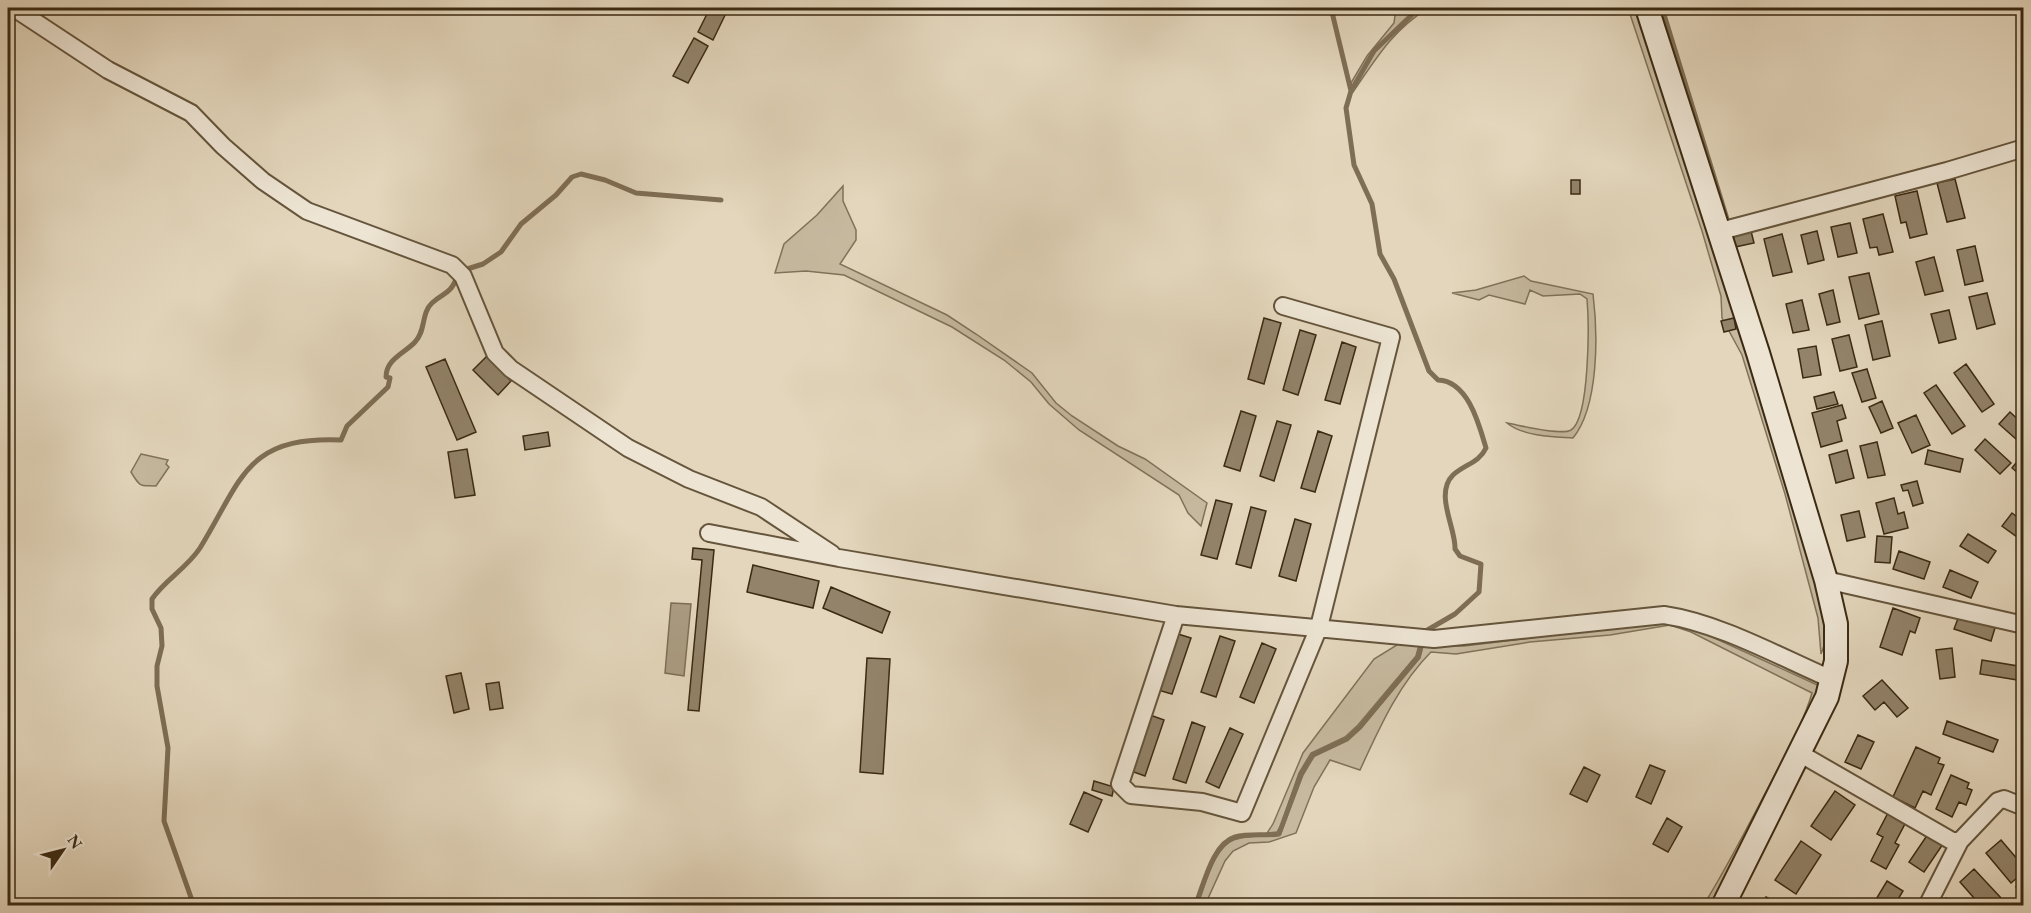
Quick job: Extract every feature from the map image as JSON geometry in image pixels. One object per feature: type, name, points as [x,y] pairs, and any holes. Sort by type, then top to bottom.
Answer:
[{"type":"main road","points":[[1647,8],[1717,232],[1758,353],[1826,580],[1836,624],[1836,661],[1827,697],[1723,906]]},
{"type":"street","points":[[15,8],[108,70],[191,113],[223,146],[263,181],[307,212],[452,266],[463,276],[495,353],[511,369],[628,448],[689,479],[761,507],[839,558]]},
{"type":"street","points":[[1717,232],[1947,171],[2024,148]]},
{"type":"street","points":[[1176,615],[1120,784],[1131,795],[1202,802],[1242,813],[1319,627],[1391,337],[1283,306]]},
{"type":"street","points":[[709,533],[839,558],[1176,615],[1434,639],[1664,615],[1681,617],[1734,637],[1832,680]]},
{"type":"street","points":[[1826,580],[2024,625]]},
{"type":"street","points":[[1799,753],[1952,841],[1960,842]]},
{"type":"street","points":[[1927,906],[1960,842],[1998,801],[2004,799],[2024,807]]},
{"type":"shaded area","points":[[1396,8],[1428,8],[1395,35],[1353,92],[1351,83],[1367,56],[1394,23]]},
{"type":"shaded area","points":[[1628,8],[1638,8],[1747,351],[1823,607],[1825,643],[1821,654],[1818,618],[1785,494],[1742,355],[1722,318],[1721,296],[1702,231]]},
{"type":"shaded area","points":[[843,186],[843,201],[856,230],[856,240],[840,264],[947,315],[1032,373],[1056,403],[1072,416],[1118,446],[1145,459],[1207,503],[1201,526],[1188,513],[1179,495],[1079,430],[1049,404],[1031,382],[1004,360],[952,327],[844,275],[806,271],[775,273],[784,244],[817,215]]},
{"type":"shaded area","points":[[1524,276],[1531,281],[1593,294],[1596,329],[1595,369],[1588,408],[1573,438],[1529,433],[1507,423],[1540,430],[1566,432],[1571,430],[1577,422],[1582,408],[1587,369],[1587,299],[1580,294],[1543,296],[1530,290],[1525,304],[1489,295],[1479,300],[1452,293],[1476,290]]},
{"type":"shaded area","points":[[141,454],[168,460],[166,464],[169,467],[156,486],[142,485],[131,472]]},
{"type":"shaded area","points":[[671,603],[691,604],[684,676],[665,673]]},
{"type":"shaded area","points":[[1669,621],[1688,626],[1824,688],[1716,903],[1706,901],[1732,857],[1788,749],[1812,693],[1691,632],[1670,625],[1610,635],[1530,642],[1456,654],[1431,652],[1399,693],[1360,770],[1330,760],[1314,787],[1296,833],[1269,842],[1249,843],[1233,851],[1225,861],[1205,905],[1197,906],[1211,867],[1222,849],[1229,842],[1237,839],[1280,835],[1303,775],[1314,756],[1347,740],[1361,728],[1420,658],[1423,646],[1464,646]]},
{"type":"shaded area","points":[[1400,643],[1419,645],[1416,656],[1358,725],[1345,737],[1311,753],[1299,773],[1281,825],[1277,832],[1267,833],[1303,753],[1374,659]]},
{"type":"building","points":[[710,8],[728,9],[713,40],[698,32]]},
{"type":"building","points":[[694,38],[708,46],[688,83],[673,76]]},
{"type":"building","points":[[1955,179],[1965,218],[1947,222],[1937,183]]},
{"type":"building","points":[[1571,180],[1580,180],[1580,194],[1571,194]]},
{"type":"building","points":[[1917,191],[1927,234],[1910,238],[1906,222],[1901,223],[1895,196]]},
{"type":"building","points":[[1883,214],[1893,252],[1879,255],[1877,247],[1870,248],[1863,219]]},
{"type":"building","points":[[1850,223],[1857,253],[1838,257],[1831,227]]},
{"type":"building","points":[[1751,231],[1754,243],[1735,247],[1733,235]]},
{"type":"building","points":[[1817,231],[1824,260],[1808,264],[1801,235]]},
{"type":"building","points":[[1782,234],[1792,272],[1773,276],[1764,239]]},
{"type":"building","points":[[1975,246],[1983,281],[1965,285],[1957,250]]},
{"type":"building","points":[[1934,257],[1943,291],[1925,295],[1916,262]]},
{"type":"building","points":[[1869,273],[1879,314],[1859,319],[1849,277]]},
{"type":"building","points":[[1833,290],[1840,322],[1827,325],[1819,294]]},
{"type":"building","points":[[1987,293],[1995,324],[1977,329],[1969,297]]},
{"type":"building","points":[[1802,300],[1809,330],[1793,333],[1786,304]]},
{"type":"building","points":[[1949,310],[1956,339],[1939,343],[1931,314]]},
{"type":"building","points":[[1264,318],[1281,323],[1264,384],[1248,379]]},
{"type":"building","points":[[1734,318],[1736,329],[1724,332],[1721,321]]},
{"type":"building","points":[[1882,321],[1890,356],[1873,360],[1865,325]]},
{"type":"building","points":[[1300,330],[1316,335],[1298,395],[1283,390]]},
{"type":"building","points":[[1849,335],[1857,367],[1840,371],[1832,339]]},
{"type":"building","points":[[1342,342],[1356,347],[1340,404],[1325,400]]},
{"type":"building","points":[[1816,346],[1821,375],[1803,378],[1798,349]]},
{"type":"building","points":[[487,356],[511,381],[498,395],[473,370]]},
{"type":"building","points":[[445,359],[476,432],[457,440],[426,367]]},
{"type":"building","points":[[1966,364],[1994,404],[1982,412],[1954,373]]},
{"type":"building","points":[[1867,369],[1876,398],[1862,402],[1852,373]]},
{"type":"building","points":[[1936,385],[1965,426],[1952,434],[1924,393]]},
{"type":"building","points":[[1834,392],[1838,404],[1817,409],[1814,397]]},
{"type":"building","points":[[1882,401],[1893,428],[1881,433],[1869,407]]},
{"type":"building","points":[[1842,405],[1846,418],[1837,421],[1842,441],[1821,447],[1812,413]]},
{"type":"building","points":[[1241,411],[1256,416],[1240,471],[1224,466]]},
{"type":"building","points":[[2010,412],[2024,425],[2024,446],[1999,424]]},
{"type":"building","points":[[1916,415],[1930,445],[1912,453],[1898,423]]},
{"type":"building","points":[[1277,421],[1291,425],[1274,481],[1260,476]]},
{"type":"building","points":[[1318,431],[1332,436],[1315,492],[1301,488]]},
{"type":"building","points":[[548,432],[550,446],[525,450],[523,436]]},
{"type":"building","points":[[1985,439],[2011,463],[2000,474],[1975,450]]},
{"type":"building","points":[[1877,442],[1885,475],[1868,478],[1860,446]]},
{"type":"building","points":[[467,449],[475,495],[455,498],[448,452]]},
{"type":"building","points":[[1847,450],[1854,478],[1836,483],[1829,455]]},
{"type":"building","points":[[1928,450],[1963,459],[1960,472],[1925,464]]},
{"type":"building","points":[[2020,458],[2024,461],[2024,478],[2012,468]]},
{"type":"building","points":[[1917,481],[1923,503],[1913,506],[1908,490],[1903,491],[1901,485]]},
{"type":"building","points":[[1894,498],[1898,514],[1904,512],[1908,528],[1884,534],[1876,503]]},
{"type":"building","points":[[1216,500],[1232,504],[1217,559],[1201,555]]},
{"type":"building","points":[[1251,507],[1266,511],[1251,568],[1236,564]]},
{"type":"building","points":[[1859,511],[1865,537],[1847,541],[1841,515]]},
{"type":"building","points":[[2012,513],[2024,522],[2024,542],[2002,526]]},
{"type":"building","points":[[1295,519],[1311,524],[1296,581],[1279,576]]},
{"type":"building","points":[[1968,534],[1996,551],[1988,563],[1960,546]]},
{"type":"building","points":[[1877,536],[1892,537],[1890,563],[1875,562]]},
{"type":"building","points":[[693,548],[714,550],[699,711],[688,710],[702,560],[692,559]]},
{"type":"building","points":[[1899,551],[1930,562],[1924,579],[1893,569]]},
{"type":"building","points":[[753,565],[819,581],[813,608],[747,592]]},
{"type":"building","points":[[1950,570],[1978,582],[1971,598],[1943,587]]},
{"type":"building","points":[[831,587],[890,612],[882,633],[823,608]]},
{"type":"building","points":[[1893,608],[1920,618],[1915,633],[1910,631],[1902,655],[1880,647]]},
{"type":"building","points":[[1959,616],[1995,628],[1991,641],[1954,629]]},
{"type":"building","points":[[1178,634],[1191,638],[1172,694],[1158,690]]},
{"type":"building","points":[[1220,636],[1235,641],[1216,697],[1201,692]]},
{"type":"building","points":[[1262,643],[1276,649],[1254,703],[1240,697]]},
{"type":"building","points":[[1952,648],[1955,677],[1940,679],[1936,650]]},
{"type":"building","points":[[867,658],[890,659],[883,774],[860,772]]},
{"type":"building","points":[[1982,660],[2024,667],[2024,681],[1980,674]]},
{"type":"building","points":[[461,673],[469,709],[454,713],[446,676]]},
{"type":"building","points":[[1882,680],[1908,708],[1897,717],[1884,702],[1875,710],[1863,696]]},
{"type":"building","points":[[499,682],[503,708],[490,710],[486,684]]},
{"type":"building","points":[[1150,715],[1164,720],[1145,776],[1131,771]]},
{"type":"building","points":[[1947,721],[1998,740],[1993,752],[1943,734]]},
{"type":"building","points":[[1192,722],[1205,727],[1186,783],[1173,779]]},
{"type":"building","points":[[1230,728],[1243,734],[1219,788],[1206,782]]},
{"type":"building","points":[[1858,735],[1874,742],[1861,769],[1845,762]]},
{"type":"building","points":[[1916,747],[1940,758],[1938,763],[1944,765],[1931,795],[1923,791],[1915,808],[1893,797]]},
{"type":"building","points":[[1650,765],[1665,771],[1651,804],[1636,797]]},
{"type":"building","points":[[1584,767],[1600,775],[1587,802],[1570,794]]},
{"type":"building","points":[[1951,775],[1969,783],[1967,788],[1972,790],[1966,805],[1959,802],[1952,817],[1936,809]]},
{"type":"building","points":[[2024,779],[2024,794],[2017,791]]},
{"type":"building","points":[[1094,781],[1114,787],[1112,796],[1092,790]]},
{"type":"building","points":[[1835,791],[1855,805],[1831,840],[1811,826]]},
{"type":"building","points":[[1084,792],[1102,800],[1088,832],[1070,824]]},
{"type":"building","points":[[1889,811],[1907,820],[1895,843],[1899,845],[1886,869],[1871,861],[1883,837],[1877,834]]},
{"type":"building","points":[[1667,818],[1682,827],[1668,852],[1653,844]]},
{"type":"building","points":[[1928,834],[1943,844],[1924,872],[1909,862]]},
{"type":"building","points":[[2001,840],[2024,867],[2024,872],[2011,883],[1986,853]]},
{"type":"building","points":[[1801,841],[1821,855],[1796,894],[1775,880]]},
{"type":"building","points":[[1974,869],[2001,898],[1992,906],[1981,906],[1960,882]]},
{"type":"building","points":[[1887,881],[1903,891],[1894,906],[1872,906]]},
{"type":"building","points":[[2024,881],[2024,897],[2016,887]]},
{"type":"building","points":[[1766,897],[1782,906],[1762,906]]},
{"type":"building","points":[[1946,898],[1952,906],[1937,906]]},
{"type":"waterway","points":[[1331,8],[1351,91],[1346,108],[1354,165],[1372,204],[1380,254],[1394,279],[1429,371],[1438,380],[1448,382],[1465,396],[1476,416],[1486,448],[1476,460],[1453,475],[1445,492],[1455,549],[1460,556],[1481,564],[1479,592],[1455,614],[1424,632]]},
{"type":"waterway","points":[[1351,91],[1374,51],[1419,8]]},
{"type":"waterway","points":[[1662,8],[1727,219]]},
{"type":"waterway","points":[[464,270],[483,264],[501,252],[521,224],[556,195],[572,177],[581,174],[605,180],[636,193],[721,200]]},
{"type":"waterway","points":[[194,906],[164,821],[168,748],[157,686],[157,666],[162,646],[161,628],[152,609],[152,599],[195,555],[238,483],[250,467],[265,454],[284,446],[309,441],[341,440],[347,426],[388,387],[390,378],[386,377],[389,365],[418,338],[429,307],[449,290],[457,277]]},
{"type":"waterway","points":[[1195,906],[1210,866],[1220,848],[1235,837],[1279,834],[1301,774],[1313,755],[1347,739],[1360,727],[1418,657],[1421,646]]}]
